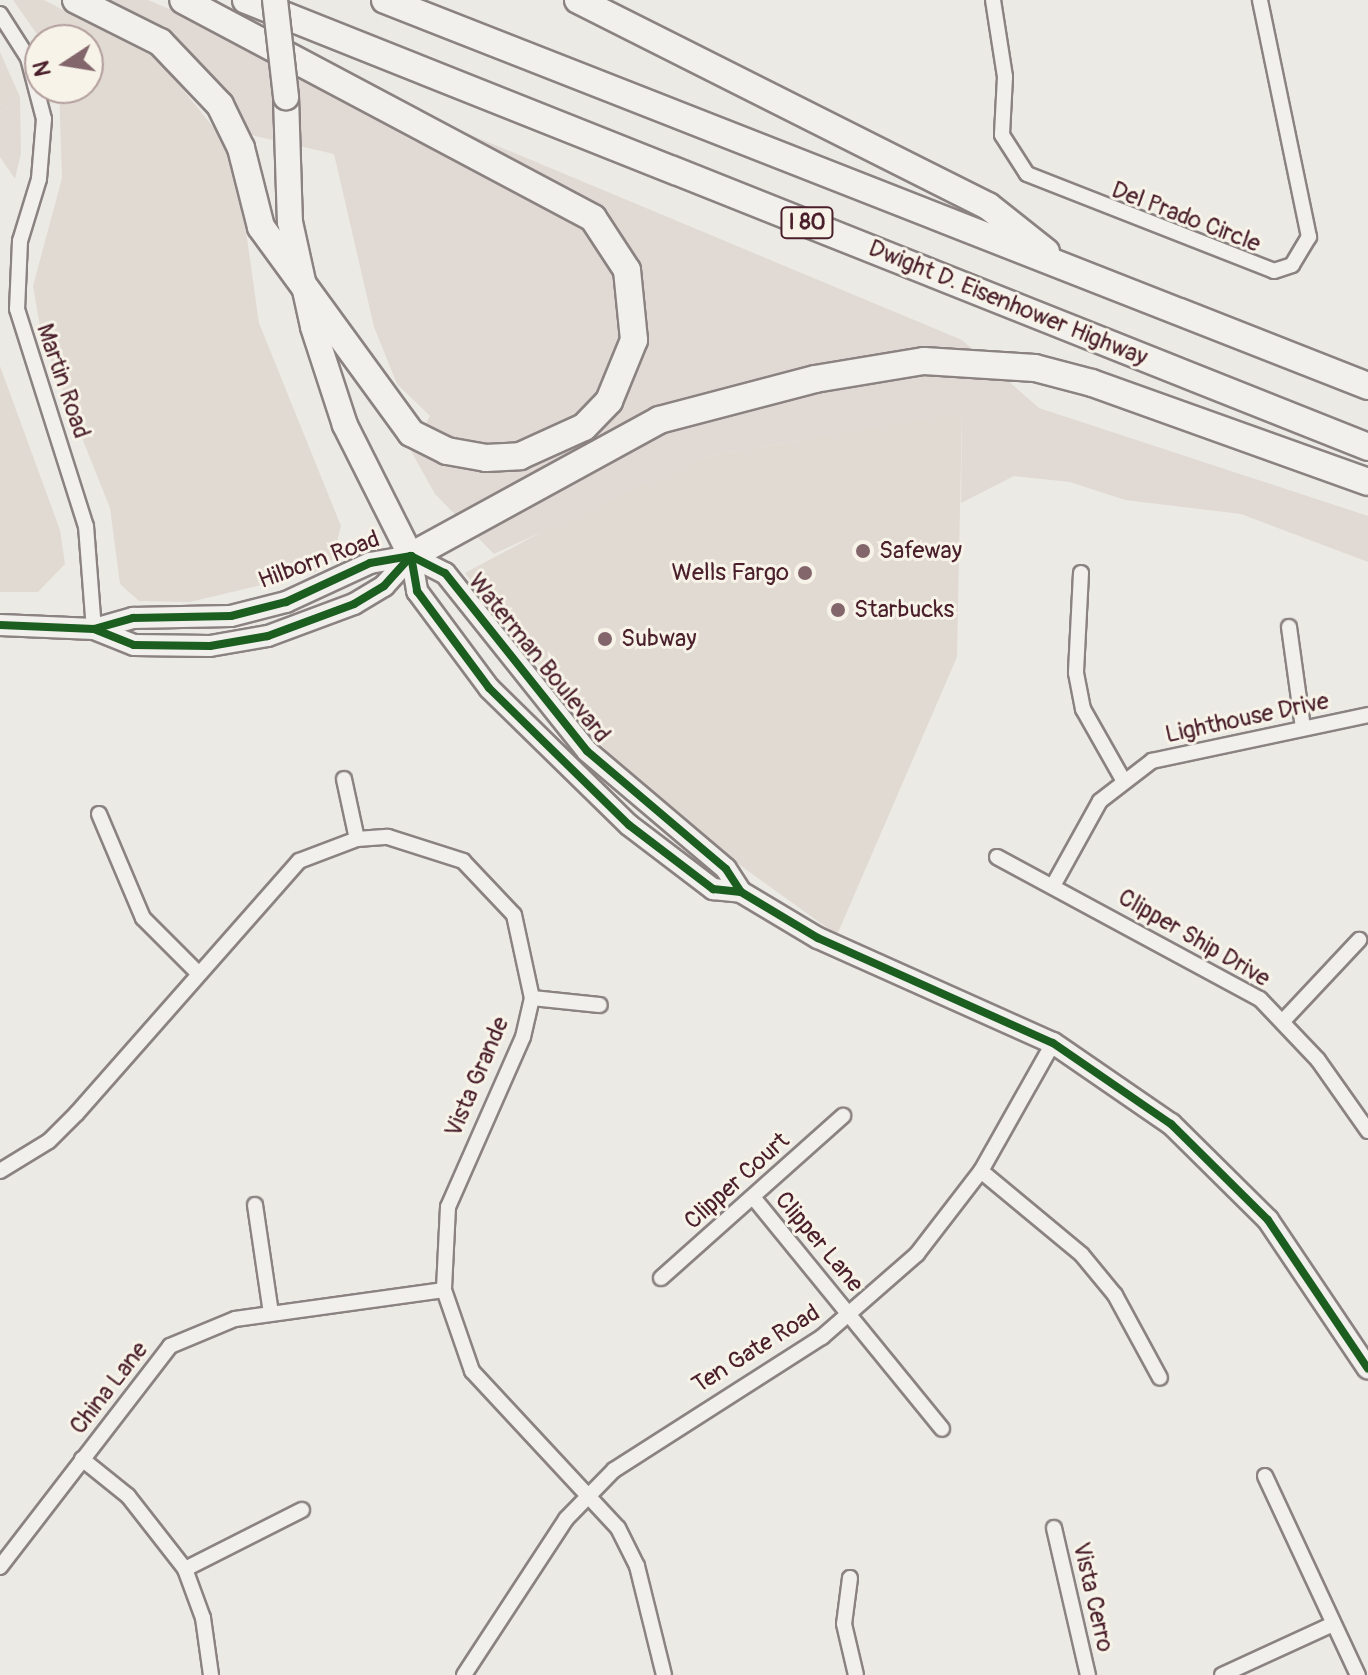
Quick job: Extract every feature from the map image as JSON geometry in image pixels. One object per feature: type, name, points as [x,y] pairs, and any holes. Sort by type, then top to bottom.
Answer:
[{"type":"highway","points":[[76,0],[160,42],[220,105],[241,148],[261,227],[358,355],[394,417],[411,433],[460,453],[520,456],[584,427],[609,401],[634,340],[627,270],[593,218],[183,0]]},
{"type":"highway","name":"Dwight D. Eisenhower Highway","points":[[246,0],[1368,447]]},
{"type":"highway","name":"I 80","points":[[385,0],[1368,386]]},
{"type":"highway","points":[[578,0],[988,206],[1059,263]]},
{"type":"highway","points":[[411,556],[659,420],[815,379],[924,361],[1035,368],[1092,383],[1368,482]]},
{"type":"main road","name":"Waterman Boulevard","points":[[275,0],[286,97],[282,147],[301,282],[345,425],[411,556],[417,591],[520,724],[662,852],[713,889],[741,892],[818,938],[1053,1043],[1171,1124],[1232,1181],[1310,1273],[1368,1369]]},
{"type":"main road","name":"Waterman Boulevard","points":[[411,556],[445,573],[587,751],[726,869],[741,892]]},
{"type":"main road","name":"Hilborn Road","points":[[94,629],[133,618],[259,610],[370,563],[411,556]]},
{"type":"main road","name":"Hilborn Road","points":[[0,625],[94,629],[147,646],[268,636],[354,604],[384,586],[411,556]]},
{"type":"street","name":"Del Prado Circle","points":[[993,0],[1005,77],[1002,135],[1027,174],[1274,271],[1292,265],[1309,237],[1260,0]]},
{"type":"street","name":"Martin Road","points":[[0,14],[28,58],[44,119],[39,179],[20,241],[17,309],[86,526],[94,629]]},
{"type":"street","points":[[1081,573],[1076,673],[1083,709],[1122,778]]},
{"type":"street","points":[[1289,627],[1303,728]]},
{"type":"street","name":"Lighthouse Drive","points":[[1054,884],[1078,833],[1122,778],[1152,761],[1368,715]]},
{"type":"street","points":[[344,779],[357,839]]},
{"type":"street","points":[[99,814],[143,918],[197,972]]},
{"type":"street","name":"Vista Grande","points":[[0,1171],[67,1122],[290,868],[357,839],[425,843],[491,884],[522,936],[532,998],[523,1037],[448,1207],[444,1290],[472,1371],[589,1494],[637,1566],[664,1675]]},
{"type":"street","name":"Clipper Ship Drive","points":[[997,857],[1217,971],[1284,1020],[1368,1131]]},
{"type":"street","points":[[1284,1020],[1359,940]]},
{"type":"street","points":[[532,998],[600,1005]]},
{"type":"street","name":"Ten Gate Road","points":[[464,1675],[589,1494],[649,1442],[850,1315],[917,1254],[981,1171],[1053,1043]]},
{"type":"street","name":"Clipper Court","points":[[661,1278],[843,1116]]},
{"type":"street","points":[[981,1171],[1082,1255],[1115,1295],[1160,1378]]},
{"type":"street","name":"Clipper Lane","points":[[753,1197],[942,1429]]},
{"type":"street","points":[[255,1205],[271,1313]]},
{"type":"street","name":"China Lane","points":[[0,1567],[170,1346],[200,1328],[271,1313],[444,1290]]},
{"type":"street","points":[[82,1459],[128,1496],[185,1569],[203,1618],[211,1675]]},
{"type":"street","points":[[1265,1476],[1358,1675]]},
{"type":"street","points":[[185,1569],[302,1510]]},
{"type":"street","name":"Vista Cerro","points":[[1054,1528],[1088,1675]]},
{"type":"street","points":[[850,1578],[844,1624],[856,1675]]},
{"type":"street","points":[[1222,1675],[1333,1624]]},
{"type":"shaded area","points":[[13,0],[44,0],[90,24],[30,24]]},
{"type":"shaded area","points":[[106,0],[148,0],[962,340],[1039,408],[1368,516],[1368,562],[1241,514],[1125,500],[1070,482],[1014,476],[961,503],[962,413],[704,457],[494,554],[435,494],[411,451],[430,416],[397,384],[374,327],[334,154],[251,135],[229,93],[168,32]]},
{"type":"shaded area","points":[[104,31],[158,59],[223,139],[240,189],[259,323],[341,526],[332,560],[315,572],[190,602],[139,601],[120,584],[110,508],[42,338],[33,286],[62,178],[60,104],[104,104]]},
{"type":"shaded area","points":[[0,52],[20,97],[0,114]]},
{"type":"shaded area","points":[[20,97],[21,153],[15,179],[0,157],[0,114]]},
{"type":"shaded area","points":[[0,366],[60,530],[65,564],[38,592],[0,592]]},
{"type":"shaded area","points":[[962,412],[957,657],[837,935],[640,793],[465,573],[616,492],[704,457]]},
{"type":"cycle path","points":[[411,556],[417,591],[489,688],[629,825],[713,889],[741,892],[818,938],[1053,1043],[1171,1124],[1268,1220],[1368,1369]]},
{"type":"cycle path","points":[[411,556],[445,573],[587,751],[726,869],[741,892]]},
{"type":"cycle path","points":[[0,625],[94,629],[133,618],[231,616],[286,602],[370,563],[411,556]]},
{"type":"cycle path","points":[[94,629],[134,645],[210,646],[268,636],[354,604],[384,586],[411,556]]},
{"type":"place","name":"Safeway","points":[[863,551]]},
{"type":"place","name":"Wells Fargo","points":[[805,573]]},
{"type":"place","name":"Starbucks","points":[[838,610]]},
{"type":"place","name":"Subway","points":[[605,639]]}]
